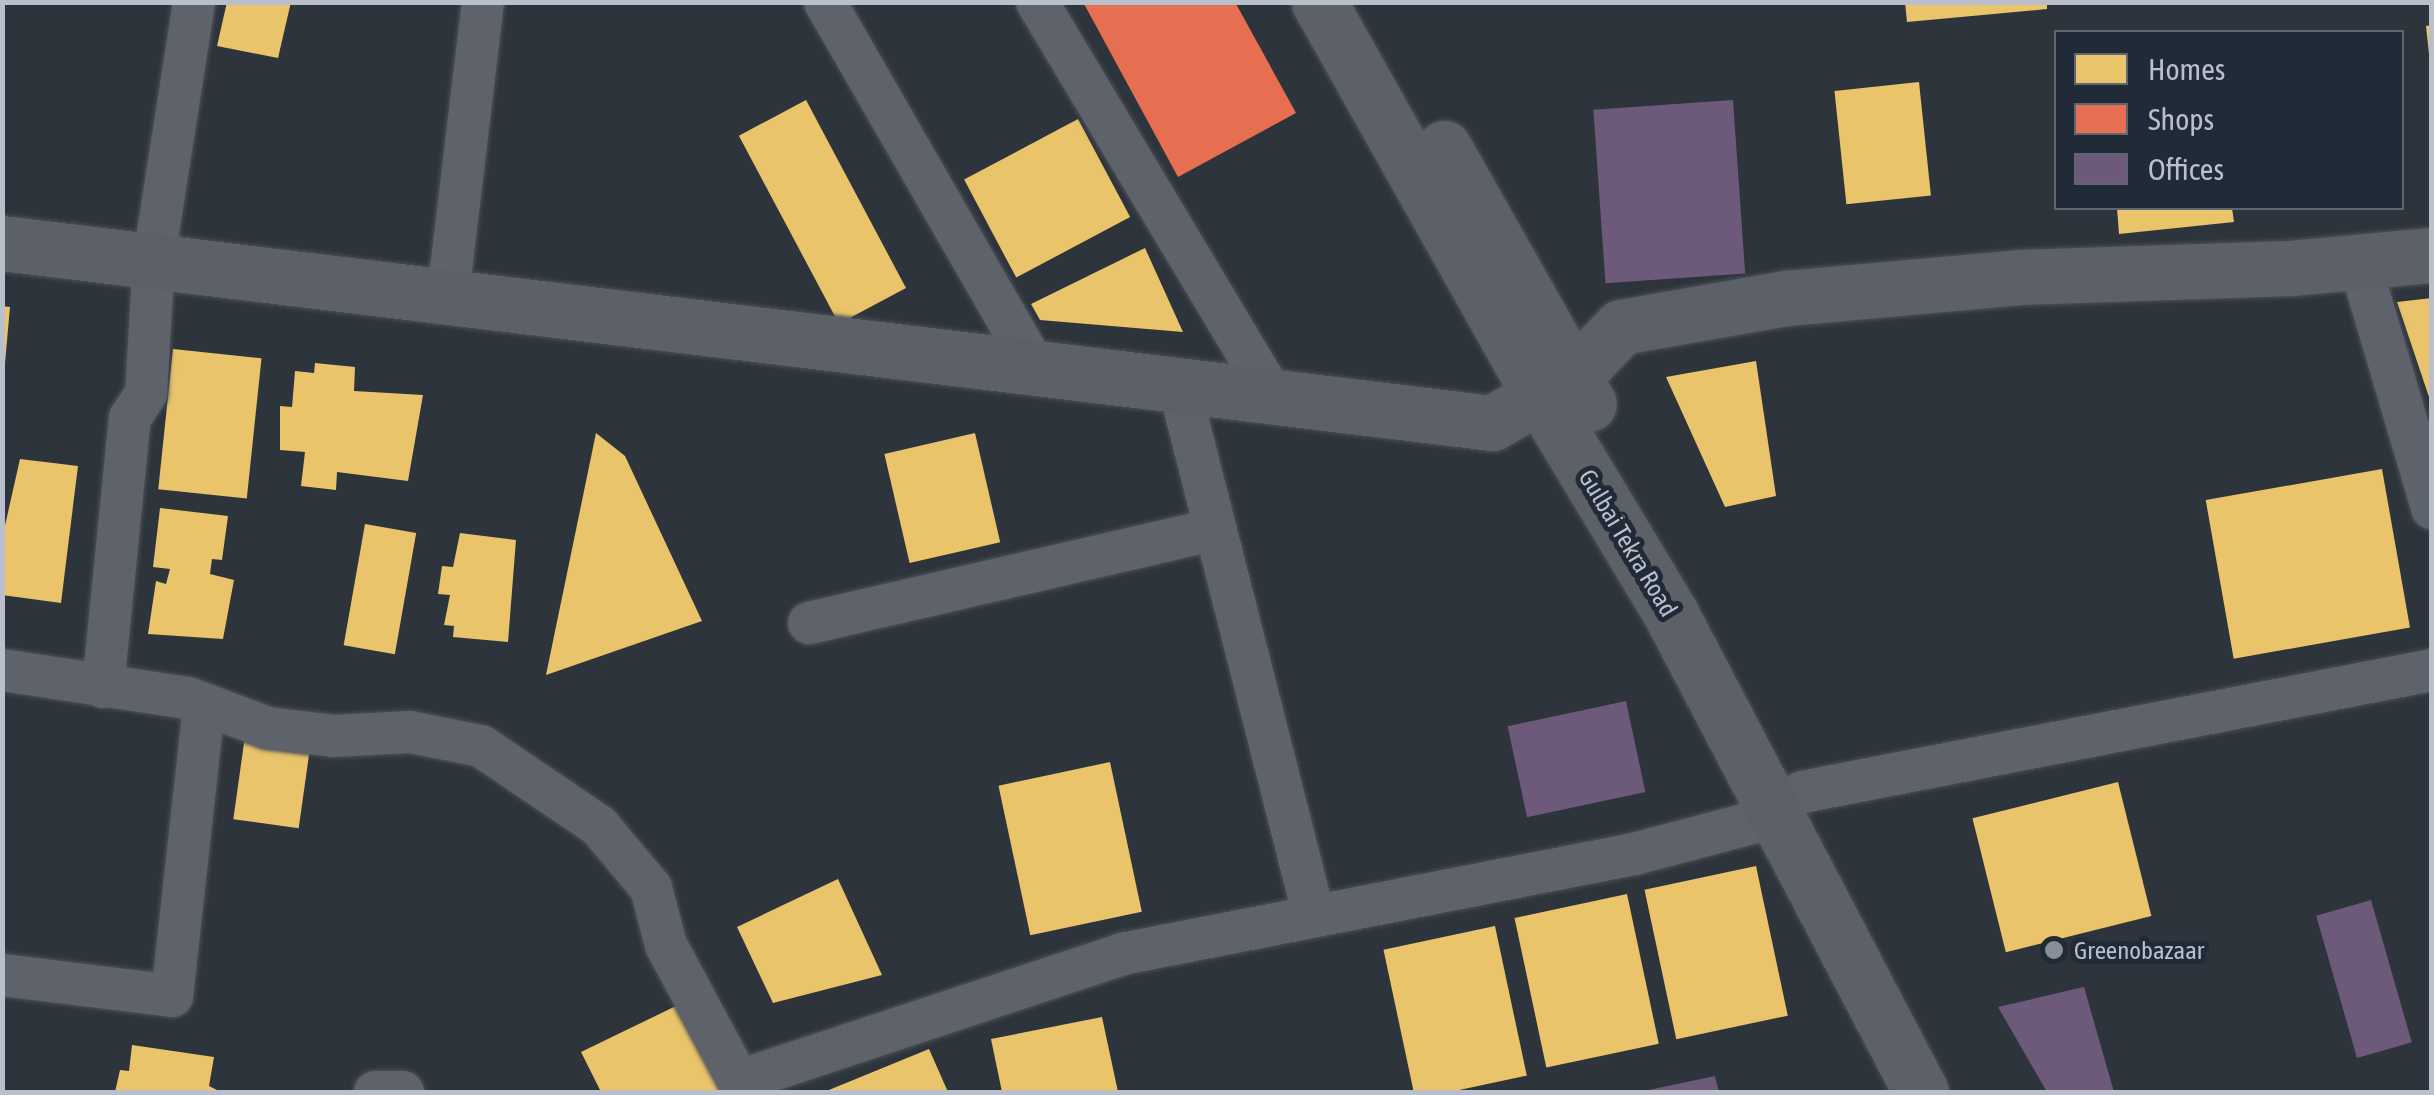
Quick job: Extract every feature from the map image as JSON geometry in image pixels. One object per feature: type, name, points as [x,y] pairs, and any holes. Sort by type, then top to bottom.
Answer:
[{"type":"street","points":[[103,686],[130,418],[146,393],[154,258],[194,2]]},
{"type":"street","points":[[448,294],[483,2]]},
{"type":"street","points":[[825,2],[1036,369]]},
{"type":"street","points":[[1037,2],[1274,398]]},
{"type":"street","name":"Gulbai Tekra Road","points":[[1320,2],[1557,386]]},
{"type":"street","name":"Gulbai Tekra Road","points":[[1360,2],[1557,386],[1953,1092]]},
{"type":"street","points":[[2,243],[154,258],[1492,423],[1557,386],[1621,327],[1786,298],[2020,277],[2432,255]]},
{"type":"street","points":[[2359,261],[2432,508]]},
{"type":"street","points":[[1179,386],[1314,916]]},
{"type":"street","points":[[809,623],[1215,529]]},
{"type":"street","points":[[2,670],[204,706],[268,728],[334,736],[410,732],[481,746],[599,826],[651,888],[666,944],[739,1080],[775,1082],[1122,954],[1634,854],[1790,804],[2432,670]]},
{"type":"street","points":[[2,975],[172,996],[204,706]]},
{"type":"street","name":"Gulbai Tekra Road","points":[[1790,804],[1921,1092]]},
{"type":"street","points":[[375,1092],[403,1092]]},
{"type":"building: Homes","points":[[227,2],[291,2],[278,58],[217,46]]},
{"type":"building: Homes","points":[[1905,2],[2047,2],[2047,9],[1907,22]]},
{"type":"building: Homes","points":[[2432,25],[2432,54],[2429,54],[2426,26]]},
{"type":"building: Homes","points":[[1919,82],[1931,195],[1846,204],[1834,91]]},
{"type":"building: Homes","points":[[806,100],[906,288],[839,324],[739,136]]},
{"type":"building: Homes","points":[[1078,119],[1130,217],[1016,278],[964,180]]},
{"type":"building: Homes","points":[[2117,210],[2232,210],[2234,222],[2119,234]]},
{"type":"building: Homes","points":[[1145,248],[1183,332],[1040,320],[1031,304]]},
{"type":"building: Homes","points":[[2432,298],[2432,403],[2431,403],[2397,302]]},
{"type":"building: Homes","points":[[2,306],[10,307],[5,363],[2,363]]},
{"type":"building: Homes","points":[[173,349],[262,358],[247,499],[158,489]]},
{"type":"building: Homes","points":[[1756,361],[1776,496],[1725,507],[1666,377]]},
{"type":"building: Homes","points":[[315,363],[355,367],[354,391],[423,395],[408,481],[337,472],[336,490],[301,486],[305,452],[280,450],[280,406],[292,407],[295,371],[314,373]]},
{"type":"building: Homes","points":[[596,433],[625,456],[702,621],[546,675]]},
{"type":"building: Homes","points":[[975,433],[1000,542],[910,563],[884,454]]},
{"type":"building: Homes","points":[[20,459],[78,466],[61,603],[2,595],[2,539]]},
{"type":"building: Homes","points":[[2382,469],[2410,628],[2234,659],[2206,500]]},
{"type":"building: Homes","points":[[160,508],[228,516],[222,560],[212,559],[210,574],[234,580],[223,639],[148,634],[156,581],[166,584],[170,569],[153,567]]},
{"type":"building: Homes","points":[[365,524],[416,533],[395,654],[344,645]]},
{"type":"building: Homes","points":[[460,533],[516,540],[508,642],[453,637],[454,626],[444,625],[450,595],[438,594],[442,566],[453,567]]},
{"type":"building: Homes","points":[[245,736],[310,745],[299,828],[233,819]]},
{"type":"building: Homes","points":[[1110,762],[1142,912],[1030,935],[998,786]]},
{"type":"building: Homes","points":[[2118,782],[2151,916],[2006,952],[1972,818]]},
{"type":"building: Homes","points":[[1756,866],[1788,1016],[1676,1039],[1644,890]]},
{"type":"building: Homes","points":[[838,879],[882,975],[773,1003],[737,927]]},
{"type":"building: Homes","points":[[1627,894],[1659,1044],[1546,1068],[1515,918]]},
{"type":"building: Homes","points":[[1495,926],[1527,1076],[1450,1092],[1414,1092],[1383,950]]},
{"type":"building: Homes","points":[[678,1005],[721,1092],[601,1092],[581,1052]]},
{"type":"building: Homes","points":[[1102,1017],[1118,1092],[1002,1092],[991,1039]]},
{"type":"building: Homes","points":[[132,1045],[214,1057],[209,1086],[221,1092],[115,1092],[120,1070],[129,1071]]},
{"type":"building: Homes","points":[[929,1049],[948,1092],[824,1092]]},
{"type":"building: Shops","points":[[1083,2],[1235,2],[1296,113],[1178,177]]},
{"type":"building: Offices","points":[[1733,100],[1745,274],[1605,283],[1593,110]]},
{"type":"building: Offices","points":[[1626,701],[1645,792],[1527,817],[1508,726]]},
{"type":"building: Offices","points":[[2371,900],[2412,1042],[2357,1058],[2316,916]]},
{"type":"building: Offices","points":[[2084,987],[2114,1092],[2047,1092],[1998,1007]]},
{"type":"building: Offices","points":[[1715,1076],[1719,1092],[1644,1091]]},
{"type":"place","name":"Greenobazaar","points":[[2054,950]]}]
